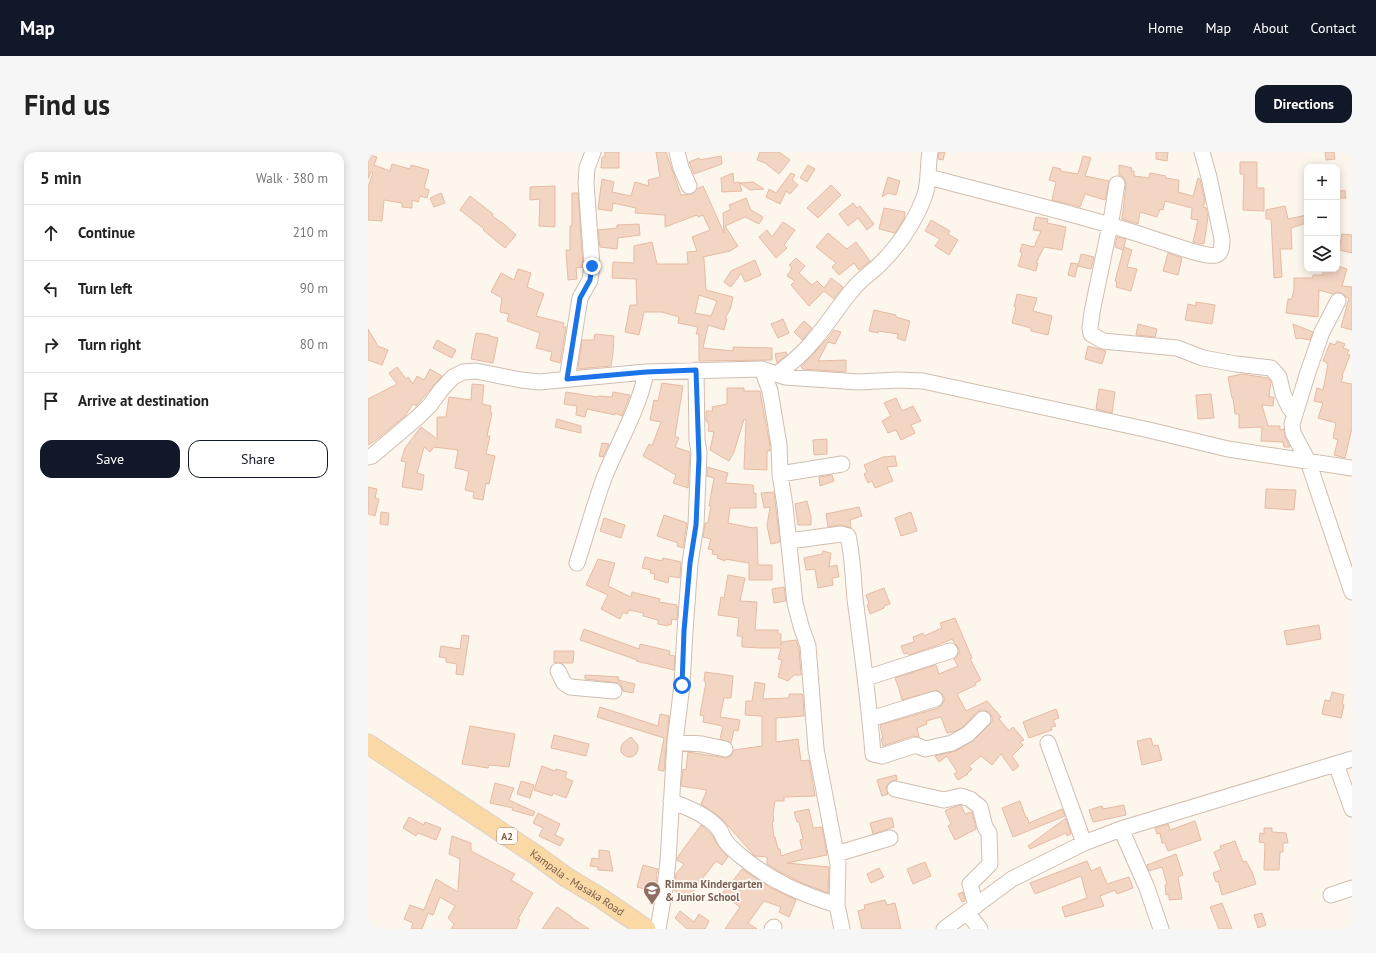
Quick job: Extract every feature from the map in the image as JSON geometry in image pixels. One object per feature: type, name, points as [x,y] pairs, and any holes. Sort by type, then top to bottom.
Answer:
[{"type":"main road","name":"Kampala - Masaka Road","points":[[368,744],[646,929]]},
{"type":"street","points":[[567,379],[580,298],[590,280],[592,266],[586,183],[587,168],[593,152]]},
{"type":"street","points":[[677,152],[681,168],[689,186]]},
{"type":"street","points":[[777,374],[797,359],[813,342],[854,287],[880,264],[914,220],[924,198],[929,177],[927,165],[930,152]]},
{"type":"street","points":[[929,177],[1109,225],[1191,251],[1216,255],[1220,253],[1222,239],[1210,177],[1202,152]]},
{"type":"street","points":[[1117,184],[1092,312],[1090,328],[1091,334],[1103,340],[1177,348],[1203,358],[1271,368],[1279,377],[1283,394],[1294,414]]},
{"type":"street","points":[[1338,301],[1322,332],[1292,424],[1293,434],[1308,462],[1352,592]]},
{"type":"street","points":[[368,457],[372,456],[418,417],[430,405],[440,390],[453,377],[463,372],[476,372],[539,382],[646,372],[762,369],[785,377],[859,382],[898,380],[923,381],[1149,430],[1228,449],[1352,468]]},
{"type":"street","points":[[762,369],[770,391],[779,445],[780,474],[785,506],[795,603],[808,646],[816,749],[838,864],[837,905],[842,929]]},
{"type":"street","points":[[658,929],[668,860],[675,742],[682,685],[684,631],[690,563],[696,525],[699,452],[696,370]]},
{"type":"street","points":[[577,564],[604,478],[635,407],[646,372]]},
{"type":"street","points":[[780,474],[842,464]]},
{"type":"street","points":[[788,541],[841,534],[848,536],[851,548],[853,582],[866,678],[873,754],[882,756],[916,745],[925,749],[952,743],[968,734],[983,719]]},
{"type":"street","points":[[866,678],[950,651]]},
{"type":"street","points":[[558,671],[564,683],[570,687],[614,691]]},
{"type":"street","points":[[870,719],[935,699]]},
{"type":"street","points":[[675,742],[702,744],[725,749]]},
{"type":"street","points":[[1048,743],[1084,843]]},
{"type":"street","points":[[944,929],[1012,879],[1084,843],[1121,829],[1352,759]]},
{"type":"street","points":[[1336,764],[1352,809]]},
{"type":"street","points":[[896,789],[944,800],[961,796],[970,799],[980,807],[985,827],[989,833],[990,864],[970,884],[971,909],[980,929]]},
{"type":"street","points":[[671,801],[696,811],[714,823],[721,831],[726,843],[742,857],[779,882],[811,896],[837,905]]},
{"type":"street","points":[[1121,829],[1147,888],[1161,929]]},
{"type":"street","points":[[836,854],[890,838]]},
{"type":"street","points":[[1330,895],[1352,888]]},
{"type":"building","points":[[605,152],[619,152],[619,168],[601,168],[602,157],[605,157]]},
{"type":"building","points":[[656,152],[666,152],[681,195],[692,194],[703,186],[724,233],[723,213],[731,209],[729,205],[746,198],[751,210],[763,217],[759,224],[745,217],[725,226],[738,246],[730,251],[703,257],[706,290],[733,297],[731,307],[725,319],[727,319],[724,330],[708,325],[703,348],[733,351],[733,347],[772,348],[772,360],[699,361],[699,334],[696,334],[698,327],[678,323],[679,317],[662,312],[644,312],[639,335],[625,332],[630,305],[637,305],[636,279],[612,278],[613,262],[634,263],[634,246],[652,242],[657,264],[688,264],[687,252],[697,251],[692,237],[710,230],[703,215],[698,217],[697,215],[665,227],[665,215],[635,213],[636,208],[613,203],[612,211],[598,209],[602,179],[614,182],[612,192],[631,196],[635,182],[649,186],[648,180],[660,177]],"holes":[[[699,295],[717,301],[711,316],[695,313]]]},
{"type":"building","points":[[760,152],[779,152],[790,160],[779,174],[765,163],[757,160]]},
{"type":"building","points":[[939,152],[945,152],[943,160],[938,159]]},
{"type":"building","points":[[1156,152],[1168,152],[1167,161],[1156,159]]},
{"type":"building","points":[[1325,152],[1334,152],[1335,159],[1326,160]]},
{"type":"building","points":[[370,155],[377,157],[374,165],[390,171],[392,164],[410,169],[411,165],[429,170],[424,188],[429,190],[427,198],[420,196],[418,202],[412,200],[412,208],[402,207],[402,203],[384,200],[382,221],[368,220],[368,187],[373,173],[371,172],[368,179],[368,160]]},
{"type":"building","points":[[721,156],[722,164],[694,174],[689,162],[699,158],[700,160]]},
{"type":"building","points":[[1083,156],[1091,158],[1085,176],[1109,181],[1105,200],[1085,194],[1080,207],[1052,200],[1056,182],[1049,180],[1053,167],[1061,169],[1060,171],[1078,174]]},
{"type":"building","points":[[1240,162],[1257,162],[1257,188],[1264,188],[1264,211],[1243,210],[1244,174],[1240,174]]},
{"type":"building","points":[[808,165],[815,169],[807,182],[800,178]]},
{"type":"building","points":[[1119,165],[1132,168],[1131,171],[1134,171],[1134,176],[1149,178],[1150,173],[1166,176],[1165,178],[1179,180],[1178,192],[1193,196],[1198,178],[1200,179],[1205,202],[1203,207],[1206,208],[1208,217],[1204,244],[1193,242],[1198,220],[1191,219],[1192,208],[1165,201],[1163,210],[1160,209],[1157,217],[1140,212],[1138,224],[1122,219],[1126,185],[1123,177],[1119,175]]},
{"type":"building","points":[[733,173],[734,183],[739,182],[742,191],[722,192],[721,178]]},
{"type":"building","points":[[791,173],[795,175],[792,180],[798,185],[790,194],[786,191],[780,204],[766,197],[769,189],[776,193]]},
{"type":"building","points":[[888,177],[900,181],[896,195],[888,193],[882,197]]},
{"type":"building","points":[[753,182],[764,189],[750,190],[740,183]]},
{"type":"building","points":[[831,185],[841,195],[818,218],[807,208]]},
{"type":"building","points":[[555,186],[555,227],[539,226],[540,199],[530,200],[530,187]]},
{"type":"building","points":[[1345,190],[1346,198],[1340,198],[1340,191]]},
{"type":"building","points":[[441,193],[445,203],[434,207],[430,198]]},
{"type":"building","points":[[572,193],[578,193],[583,267],[576,268],[577,279],[568,280],[566,250],[570,250]]},
{"type":"building","points":[[470,196],[516,235],[505,248],[460,210]]},
{"type":"building","points":[[853,203],[857,208],[860,206],[874,224],[867,230],[858,218],[848,226],[839,214]]},
{"type":"building","points":[[1285,206],[1288,219],[1304,216],[1304,224],[1291,228],[1292,249],[1280,249],[1282,277],[1274,278],[1271,219],[1266,219],[1266,210]]},
{"type":"building","points":[[884,208],[905,212],[904,219],[895,233],[879,229]]},
{"type":"building","points":[[1036,217],[1048,219],[1047,223],[1066,227],[1062,250],[1044,247],[1036,263],[1038,263],[1036,271],[1018,266],[1022,253],[1020,252],[1022,244],[1034,247],[1041,231],[1033,230]]},
{"type":"building","points":[[931,220],[950,231],[948,234],[958,240],[949,255],[935,246],[940,239],[925,231]]},
{"type":"building","points":[[783,222],[795,230],[784,245],[787,248],[776,258],[759,237],[767,230],[772,237]]},
{"type":"building","points":[[639,224],[640,235],[618,238],[617,249],[600,247],[598,230],[617,228],[617,225]]},
{"type":"building","points":[[828,233],[847,249],[856,242],[870,261],[859,270],[854,263],[839,275],[832,267],[836,263],[816,247]]},
{"type":"building","points":[[1342,234],[1352,235],[1352,253],[1340,250]]},
{"type":"building","points":[[1117,237],[1126,239],[1123,250],[1115,247]]},
{"type":"building","points":[[1124,247],[1132,250],[1127,267],[1137,269],[1131,291],[1116,287],[1117,282],[1115,281]]},
{"type":"building","points":[[1168,253],[1182,258],[1178,275],[1163,271]]},
{"type":"building","points":[[1081,254],[1094,257],[1091,269],[1078,266]]},
{"type":"building","points":[[796,258],[805,266],[799,273],[812,285],[817,281],[824,288],[831,278],[843,287],[834,299],[824,291],[809,306],[791,285],[795,281],[787,276],[792,268],[789,265]]},
{"type":"building","points":[[755,260],[761,275],[745,282],[741,273],[731,287],[724,282],[731,271]]},
{"type":"building","points":[[1071,263],[1078,264],[1075,277],[1068,275]]},
{"type":"building","points":[[1340,267],[1347,269],[1342,286],[1352,287],[1352,330],[1341,327],[1349,298],[1342,293],[1337,292],[1333,294],[1319,290],[1318,317],[1286,313],[1288,299],[1292,299],[1294,278],[1313,278],[1313,275],[1323,275],[1323,272],[1340,272]]},
{"type":"building","points":[[518,269],[531,273],[527,287],[544,294],[536,316],[564,323],[563,327],[566,327],[560,363],[550,360],[552,352],[536,348],[540,333],[507,321],[509,314],[500,312],[502,298],[491,292],[501,273],[514,280]]},
{"type":"building","points":[[1017,294],[1037,298],[1033,311],[1052,316],[1048,335],[1031,331],[1031,328],[1012,323],[1016,307],[1014,307]]},
{"type":"building","points":[[1196,302],[1215,305],[1212,324],[1185,320],[1188,304],[1196,306]]},
{"type":"building","points":[[874,310],[896,315],[896,317],[910,321],[905,341],[897,338],[898,334],[869,331]]},
{"type":"building","points":[[783,319],[789,333],[778,338],[771,324]]},
{"type":"building","points":[[804,321],[812,328],[802,340],[794,332]]},
{"type":"building","points":[[1138,324],[1157,329],[1155,337],[1136,335]]},
{"type":"building","points":[[1293,324],[1313,332],[1310,340],[1299,338],[1296,339]]},
{"type":"building","points":[[368,329],[378,346],[388,350],[382,365],[368,360]]},
{"type":"building","points":[[834,330],[841,332],[835,344],[828,342],[818,361],[846,360],[846,372],[803,369],[801,367]]},
{"type":"building","points":[[476,333],[498,338],[493,363],[471,359]]},
{"type":"building","points":[[595,334],[614,336],[611,366],[578,369],[582,340],[594,340]]},
{"type":"building","points":[[437,340],[456,350],[452,358],[433,348]]},
{"type":"building","points":[[1337,341],[1345,344],[1343,348],[1349,350],[1347,354],[1350,355],[1341,382],[1352,384],[1352,428],[1345,458],[1334,455],[1338,440],[1333,438],[1336,423],[1318,418],[1323,403],[1314,401],[1317,388],[1323,390],[1328,364],[1326,363],[1327,362],[1323,361],[1330,343],[1335,345]]},
{"type":"building","points":[[1088,346],[1106,351],[1102,364],[1085,359]]},
{"type":"building","points":[[786,352],[787,355],[777,363],[775,354]]},
{"type":"building","points":[[397,367],[406,379],[408,377],[413,384],[417,376],[424,380],[430,369],[442,376],[416,406],[413,404],[405,416],[368,445],[368,399],[397,384],[389,373]]},
{"type":"building","points":[[1242,374],[1268,378],[1271,381],[1269,397],[1274,397],[1273,406],[1262,405],[1268,426],[1280,426],[1280,430],[1284,429],[1285,437],[1290,447],[1284,447],[1283,442],[1261,441],[1262,427],[1239,428],[1239,414],[1235,414],[1228,377]]},
{"type":"building","points":[[662,383],[683,386],[675,436],[679,438],[675,447],[690,452],[688,488],[673,483],[676,475],[643,456],[649,444],[652,446],[661,422],[650,420],[654,400],[658,401]]},
{"type":"building","points":[[472,384],[484,385],[482,404],[491,406],[490,412],[492,413],[487,436],[490,436],[486,454],[495,456],[489,484],[486,483],[483,500],[473,498],[474,492],[465,490],[469,471],[455,468],[458,450],[434,447],[430,452],[424,447],[417,473],[424,475],[422,490],[402,487],[406,462],[401,461],[405,448],[421,427],[437,439],[437,417],[446,417],[449,397],[471,400]]},
{"type":"building","points":[[727,388],[744,388],[744,391],[760,391],[770,446],[770,451],[767,451],[767,470],[744,469],[746,420],[744,419],[734,452],[729,461],[710,450],[714,432],[708,431],[709,425],[708,421],[706,421],[706,411],[713,411],[712,407],[727,404]]},
{"type":"building","points":[[1099,389],[1115,392],[1112,413],[1096,409]]},
{"type":"building","points":[[566,392],[597,397],[612,397],[613,392],[630,395],[622,416],[615,413],[615,415],[587,409],[585,417],[576,415],[577,406],[564,404]]},
{"type":"building","points":[[1211,394],[1214,418],[1198,419],[1196,395]]},
{"type":"building","points":[[896,398],[902,411],[913,406],[921,421],[911,425],[915,433],[901,440],[896,430],[888,433],[882,421],[891,416],[884,403]]},
{"type":"building","points":[[557,419],[581,426],[581,433],[555,427]]},
{"type":"building","points":[[827,439],[827,454],[814,455],[813,440]]},
{"type":"building","points":[[602,443],[609,444],[603,457],[599,456]]},
{"type":"building","points":[[895,456],[897,466],[887,467],[893,481],[875,488],[872,481],[868,483],[864,474],[867,472],[864,465],[883,457]]},
{"type":"building","points":[[707,467],[728,473],[725,483],[753,485],[754,494],[756,493],[756,508],[730,508],[728,523],[753,528],[757,527],[758,565],[772,565],[772,580],[749,580],[749,563],[725,559],[725,561],[717,558],[718,555],[712,554],[713,550],[708,549],[711,539],[703,537],[705,523],[708,523],[711,506],[709,506],[714,478],[707,476]]},
{"type":"building","points":[[832,475],[834,481],[820,486],[819,477]]},
{"type":"building","points":[[368,487],[377,489],[375,498],[379,499],[375,516],[368,514]]},
{"type":"building","points":[[1266,489],[1296,490],[1294,510],[1265,508]]},
{"type":"building","points":[[774,492],[780,542],[771,544],[767,526],[770,507],[764,508],[761,493]]},
{"type":"building","points":[[807,501],[811,517],[811,525],[798,525],[795,504]]},
{"type":"building","points":[[859,507],[862,516],[850,520],[851,528],[840,525],[828,527],[826,514]]},
{"type":"building","points":[[381,512],[389,513],[388,525],[380,524]]},
{"type":"building","points":[[911,512],[917,531],[901,536],[895,518]]},
{"type":"building","points":[[664,515],[687,523],[683,548],[677,546],[678,543],[657,536]]},
{"type":"building","points":[[604,518],[625,525],[621,538],[600,531]]},
{"type":"building","points":[[823,551],[831,553],[829,567],[837,565],[839,577],[832,578],[833,585],[818,588],[815,569],[806,570],[804,558],[822,554]]},
{"type":"building","points":[[645,557],[662,561],[663,558],[681,562],[680,578],[669,576],[668,583],[654,579],[655,574],[650,573],[651,570],[642,568]]},
{"type":"building","points":[[598,559],[615,563],[608,586],[631,597],[632,592],[660,599],[659,602],[677,605],[677,620],[672,619],[671,625],[668,624],[668,626],[658,624],[658,620],[643,616],[644,613],[629,610],[627,614],[623,612],[620,619],[601,609],[608,595],[586,585]]},
{"type":"building","points":[[728,575],[745,578],[740,601],[757,602],[755,630],[778,630],[778,634],[781,634],[781,645],[782,642],[796,640],[799,648],[801,675],[794,675],[788,681],[778,677],[782,660],[778,659],[781,648],[742,647],[742,636],[737,636],[739,618],[718,615],[721,597],[724,598]]},
{"type":"building","points":[[784,587],[786,601],[774,603],[772,589]]},
{"type":"building","points":[[884,588],[890,604],[870,614],[866,595]]},
{"type":"building","points":[[955,618],[972,658],[970,659],[981,680],[975,683],[976,685],[957,694],[966,711],[987,701],[1001,717],[999,719],[1009,731],[1013,727],[1024,740],[1020,742],[1023,745],[1012,756],[1019,766],[1013,771],[1001,754],[992,765],[981,756],[969,766],[972,769],[968,774],[958,780],[954,774],[957,772],[947,756],[939,762],[935,756],[956,751],[974,740],[992,722],[990,713],[985,710],[980,710],[977,712],[963,727],[956,731],[947,733],[941,717],[926,721],[927,724],[917,728],[919,737],[913,736],[883,746],[880,725],[938,708],[944,701],[944,697],[937,690],[902,700],[895,678],[935,665],[939,674],[958,666],[954,659],[959,653],[959,649],[952,639],[909,655],[908,653],[904,654],[901,646],[914,642],[913,637],[923,633],[924,636],[942,628],[940,623]]},
{"type":"building","points":[[1319,625],[1321,639],[1287,645],[1284,631]]},
{"type":"building","points":[[584,629],[639,649],[640,644],[670,651],[669,655],[675,656],[674,670],[636,661],[637,660],[580,640]]},
{"type":"building","points":[[462,635],[469,636],[463,675],[456,674],[457,664],[446,662],[446,658],[439,657],[441,646],[460,649]]},
{"type":"building","points":[[554,651],[574,651],[573,663],[554,663]]},
{"type":"building","points":[[705,672],[733,676],[731,698],[724,698],[720,717],[740,720],[738,731],[734,730],[731,743],[720,739],[723,726],[703,722],[704,716],[700,715],[706,682],[704,681]]},
{"type":"building","points":[[585,675],[619,677],[618,680],[635,684],[633,693],[623,691],[619,683],[585,679]]},
{"type":"building","points":[[755,682],[765,684],[763,699],[789,698],[789,694],[802,694],[803,696],[804,716],[776,718],[776,742],[798,739],[801,761],[809,760],[815,796],[784,797],[784,801],[775,801],[773,814],[774,821],[772,822],[774,837],[778,849],[780,849],[781,856],[802,849],[800,840],[803,839],[799,822],[797,822],[794,812],[809,809],[813,828],[822,827],[827,855],[787,863],[829,867],[828,893],[802,883],[780,872],[767,864],[767,857],[755,856],[720,817],[701,804],[707,790],[681,786],[683,769],[686,770],[688,752],[727,758],[732,755],[734,750],[762,746],[762,716],[745,715],[746,701],[752,701]]},
{"type":"building","points":[[1332,692],[1344,695],[1342,704],[1344,705],[1341,718],[1322,714],[1325,700],[1330,701]]},
{"type":"building","points":[[600,707],[658,726],[660,714],[669,716],[664,771],[658,770],[664,738],[597,717]]},
{"type":"building","points":[[1056,709],[1059,718],[1053,720],[1056,726],[1051,727],[1052,730],[1029,738],[1023,722]]},
{"type":"building","points":[[470,726],[515,734],[509,767],[489,765],[488,768],[462,764]]},
{"type":"building","points":[[554,735],[589,744],[586,756],[551,748]]},
{"type":"building","points":[[631,737],[638,745],[638,750],[632,757],[628,757],[621,752],[621,747],[623,743]]},
{"type":"building","points":[[1151,738],[1153,746],[1158,745],[1162,760],[1142,765],[1137,741]]},
{"type":"building","points":[[542,766],[555,771],[556,769],[567,772],[565,778],[573,781],[566,798],[553,793],[552,796],[534,790]]},
{"type":"building","points":[[896,775],[897,780],[892,781],[886,787],[888,794],[882,796],[877,780]]},
{"type":"building","points":[[521,781],[534,785],[530,798],[517,794]]},
{"type":"building","points":[[495,783],[514,788],[509,800],[535,812],[533,816],[512,810],[513,808],[490,803]]},
{"type":"building","points":[[1020,801],[1029,823],[1062,809],[1065,816],[1013,837],[1002,808]]},
{"type":"building","points":[[961,805],[965,814],[972,812],[976,829],[955,840],[948,826],[951,824],[945,811]]},
{"type":"building","points":[[1124,805],[1126,815],[1093,822],[1089,810],[1102,806],[1103,809]]},
{"type":"building","points":[[538,813],[560,824],[555,835],[564,839],[560,846],[539,836],[543,828],[533,823]]},
{"type":"building","points":[[409,817],[424,825],[425,822],[441,828],[436,840],[418,833],[416,836],[403,828]]},
{"type":"building","points":[[892,818],[894,827],[873,834],[870,823]]},
{"type":"building","points":[[1066,818],[1071,834],[1067,836],[1066,833],[1030,849],[1028,846]]},
{"type":"building","points":[[1195,821],[1201,840],[1168,851],[1165,843],[1162,843],[1160,833],[1157,834],[1155,828],[1168,824],[1170,830]]},
{"type":"building","points":[[701,825],[712,835],[719,847],[728,857],[722,865],[716,861],[686,900],[674,890],[676,874],[684,864],[677,860],[677,858]]},
{"type":"building","points":[[1264,828],[1272,828],[1272,832],[1286,833],[1288,843],[1283,843],[1283,852],[1280,852],[1279,870],[1264,870],[1265,843],[1259,842],[1260,833],[1264,834]]},
{"type":"building","points":[[452,836],[471,843],[471,851],[515,874],[511,880],[533,893],[518,919],[520,920],[516,929],[451,929],[454,924],[448,918],[455,906],[440,897],[433,915],[428,913],[422,929],[411,929],[413,923],[404,919],[410,905],[424,910],[436,879],[458,892],[460,859],[449,854]]},
{"type":"building","points":[[1235,841],[1243,862],[1246,861],[1256,884],[1222,895],[1218,881],[1216,882],[1213,873],[1221,870],[1214,852],[1221,849],[1220,846]]},
{"type":"building","points":[[599,850],[609,851],[613,871],[598,870],[598,867],[590,866],[592,858],[599,859]]},
{"type":"building","points":[[1176,854],[1183,875],[1178,877],[1182,899],[1169,900],[1169,894],[1166,895],[1165,885],[1167,884],[1162,867],[1149,871],[1147,865]]},
{"type":"building","points":[[1087,861],[1091,871],[1100,867],[1107,884],[1129,877],[1133,888],[1117,894],[1115,890],[1100,896],[1104,906],[1065,917],[1062,907],[1087,898],[1081,876],[1035,894],[1030,883]]},
{"type":"building","points":[[925,862],[931,876],[913,884],[907,869]]},
{"type":"building","points":[[643,865],[658,869],[653,904],[650,904],[652,891],[637,887]]},
{"type":"building","points":[[879,868],[884,877],[871,883],[867,874]]},
{"type":"building","points":[[742,869],[771,888],[796,900],[789,917],[779,912],[781,907],[764,901],[748,923],[757,929],[725,929],[740,907],[722,894],[730,881],[732,882]]},
{"type":"building","points":[[963,892],[965,901],[962,902],[958,894]]},
{"type":"building","points":[[885,900],[887,905],[895,903],[901,929],[862,929],[858,911],[865,909],[864,905]]},
{"type":"building","points":[[1222,903],[1232,929],[1219,929],[1210,907]]},
{"type":"building","points":[[557,907],[572,918],[589,929],[542,929]]},
{"type":"building","points":[[680,911],[694,922],[699,914],[709,921],[705,929],[687,929],[675,918]]},
{"type":"building","points":[[1262,913],[1266,925],[1258,928],[1254,915]]},
{"type":"place","name":"Rimma Kindergarten & Junior School","points":[[652,905]]},
{"type":"route","points":[[592,266],[590,280],[580,298],[567,379],[646,372],[696,370],[699,458],[696,525],[690,563],[684,631],[682,685]]}]
